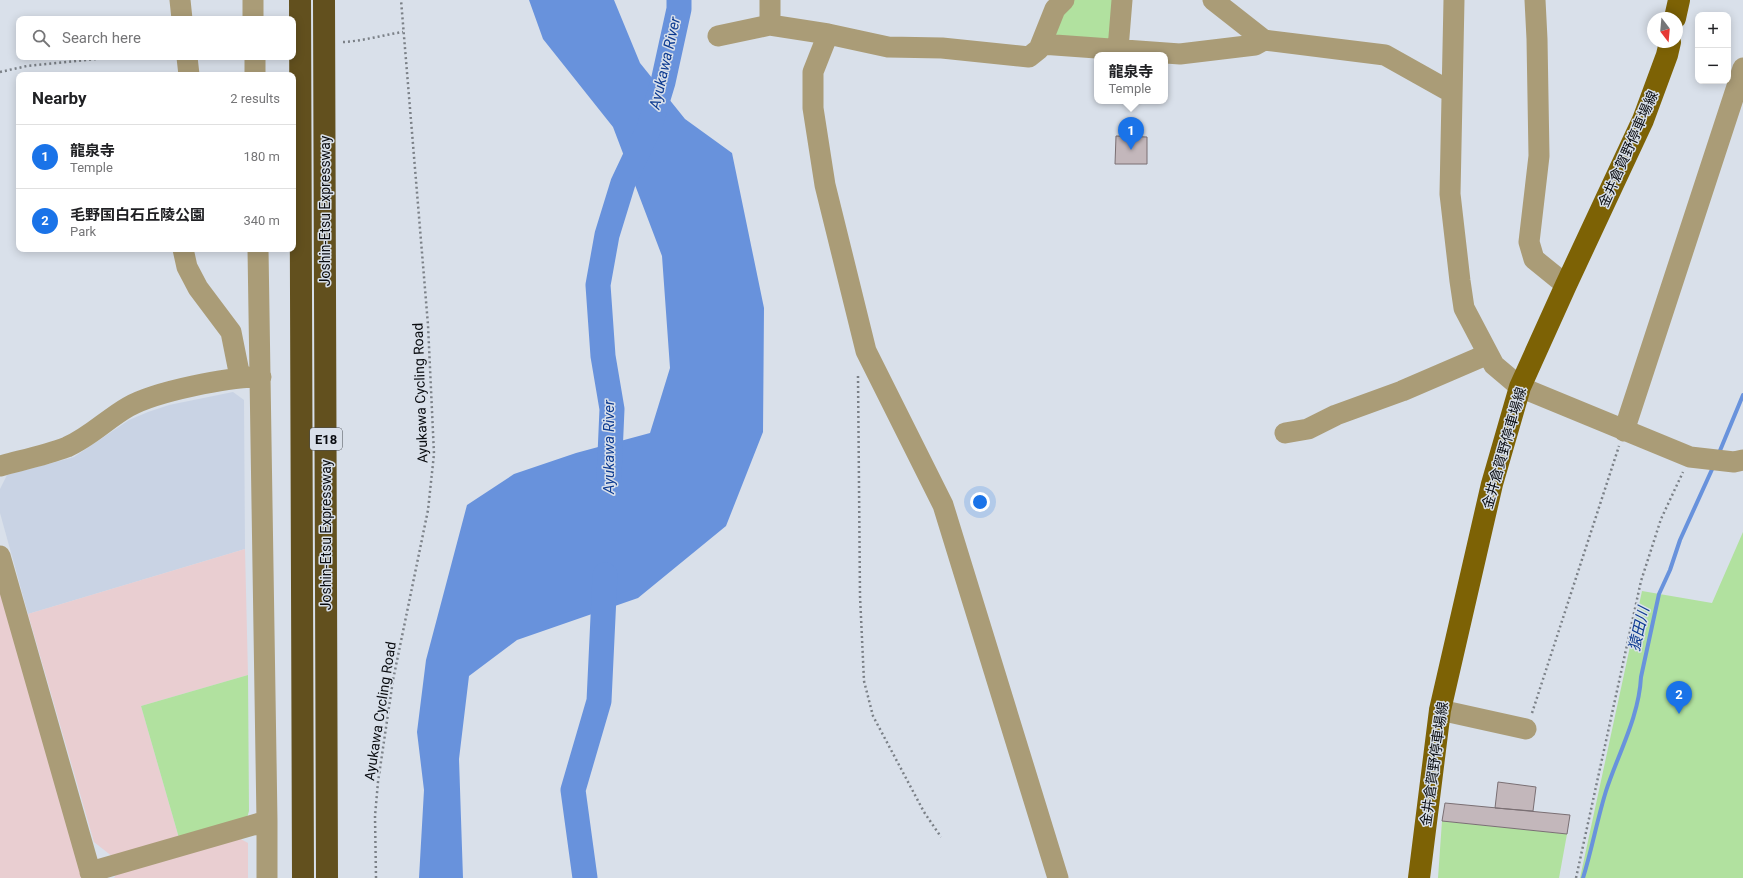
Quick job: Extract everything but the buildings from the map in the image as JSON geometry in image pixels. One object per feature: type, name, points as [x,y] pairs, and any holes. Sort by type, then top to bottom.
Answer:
[{"type":"highway","name":"Joshin-Etsu Expressway","points":[[300,0],[303,878]]},
{"type":"highway","name":"Joshin-Etsu Expressway","points":[[324,0],[327,878]]},
{"type":"main road","points":[[1676,12],[1679,0]]},
{"type":"main road","name":"金井倉賀野停車場線","points":[[1419,878],[1440,710],[1492,484],[1520,387],[1566,285],[1644,120],[1669,48]]},
{"type":"street","points":[[180,0],[182,16]]},
{"type":"street","points":[[253,0],[254,16]]},
{"type":"street","points":[[770,0],[770,25]]},
{"type":"street","points":[[718,36],[770,25],[828,34],[888,47],[942,48],[1029,57],[1039,49],[1055,9],[1064,0]]},
{"type":"street","points":[[1118,49],[1122,0]]},
{"type":"street","points":[[1213,0],[1264,40],[1385,55],[1451,92]]},
{"type":"street","points":[[1454,0],[1450,194],[1464,308],[1494,365],[1520,387],[1690,457],[1734,462],[1743,460]]},
{"type":"street","points":[[1535,0],[1539,156],[1529,242],[1534,259],[1566,285]]},
{"type":"street","points":[[828,34],[814,72],[813,108],[825,185],[866,351],[943,506],[1058,878]]},
{"type":"street","points":[[1168,53],[1180,54],[1255,45],[1264,40]]},
{"type":"street","points":[[1042,44],[1155,52]]},
{"type":"street","points":[[187,60],[189,72]]},
{"type":"street","points":[[255,60],[255,72]]},
{"type":"street","points":[[1624,430],[1743,68]]},
{"type":"street","points":[[184,252],[187,267],[198,288],[231,332],[240,377]]},
{"type":"street","points":[[258,252],[267,878]]},
{"type":"street","points":[[1285,433],[1308,429],[1336,415],[1402,391],[1488,354]]},
{"type":"street","points":[[0,466],[66,447],[85,438],[129,406],[165,393],[240,377],[261,377]]},
{"type":"street","points":[[0,556],[91,875],[267,821]]},
{"type":"street","points":[[1440,710],[1526,729]]},
{"type":"path","name":"Ayukawa Cycling Road","points":[[376,878],[375,816],[378,782],[394,680],[428,510],[434,454],[428,325],[401,0]]},
{"type":"path","points":[[343,42],[360,41],[375,36],[403,32]]},
{"type":"path","points":[[0,72],[27,66],[86,60]]},
{"type":"path","points":[[866,351],[858,369],[860,588],[864,681],[873,716],[924,812],[941,837]]},
{"type":"path","points":[[1526,729],[1624,430]]},
{"type":"path","points":[[1576,878],[1641,580],[1660,519],[1690,457]]},
{"type":"shaded area","points":[[233,392],[244,400],[245,549],[28,614],[0,513],[0,489],[7,475],[74,457],[129,420],[148,412],[169,405]]},
{"type":"shaded area","points":[[245,549],[248,675],[141,706],[179,838],[113,857],[94,842],[28,614]]},
{"type":"shaded area","points":[[0,587],[82,878],[0,878]]},
{"type":"shaded area","points":[[237,837],[248,843],[248,878],[114,878],[118,871]]},
{"type":"green space","points":[[1070,0],[1115,0],[1111,43],[1052,39]]},
{"type":"green space","points":[[1743,532],[1743,878],[1580,878],[1642,591],[1712,603]]},
{"type":"green space","points":[[248,675],[249,811],[247,818],[179,838],[141,706]]},
{"type":"green space","points":[[1442,821],[1567,834],[1559,878],[1438,878]]},
{"type":"water","points":[[529,0],[614,0],[640,63],[685,119],[732,153],[764,308],[763,432],[726,526],[638,598],[517,640],[469,676],[459,759],[463,878],[419,878],[424,790],[417,732],[426,660],[467,505],[514,474],[576,453],[650,433],[670,368],[662,256],[613,127],[543,39]]},
{"type":"waterway","name":"Ayukawa River","points":[[609,477],[612,409],[603,356],[598,285],[607,235],[623,183],[649,128],[663,82],[679,9],[679,0]]},
{"type":"waterway","name":"猿田川","points":[[1719,453],[1743,395]]},
{"type":"waterway","name":"猿田川","points":[[1583,878],[1606,791],[1632,721],[1659,594],[1670,570],[1680,540],[1714,465]]},
{"type":"waterway","name":"Ayukawa River","points":[[585,878],[573,790],[599,701],[605,575]]},
{"type":"place","name":"龍泉寺","points":[[1131,150]]},
{"type":"place","name":"毛野国白石丘陵公園","points":[[1679,714]]}]
